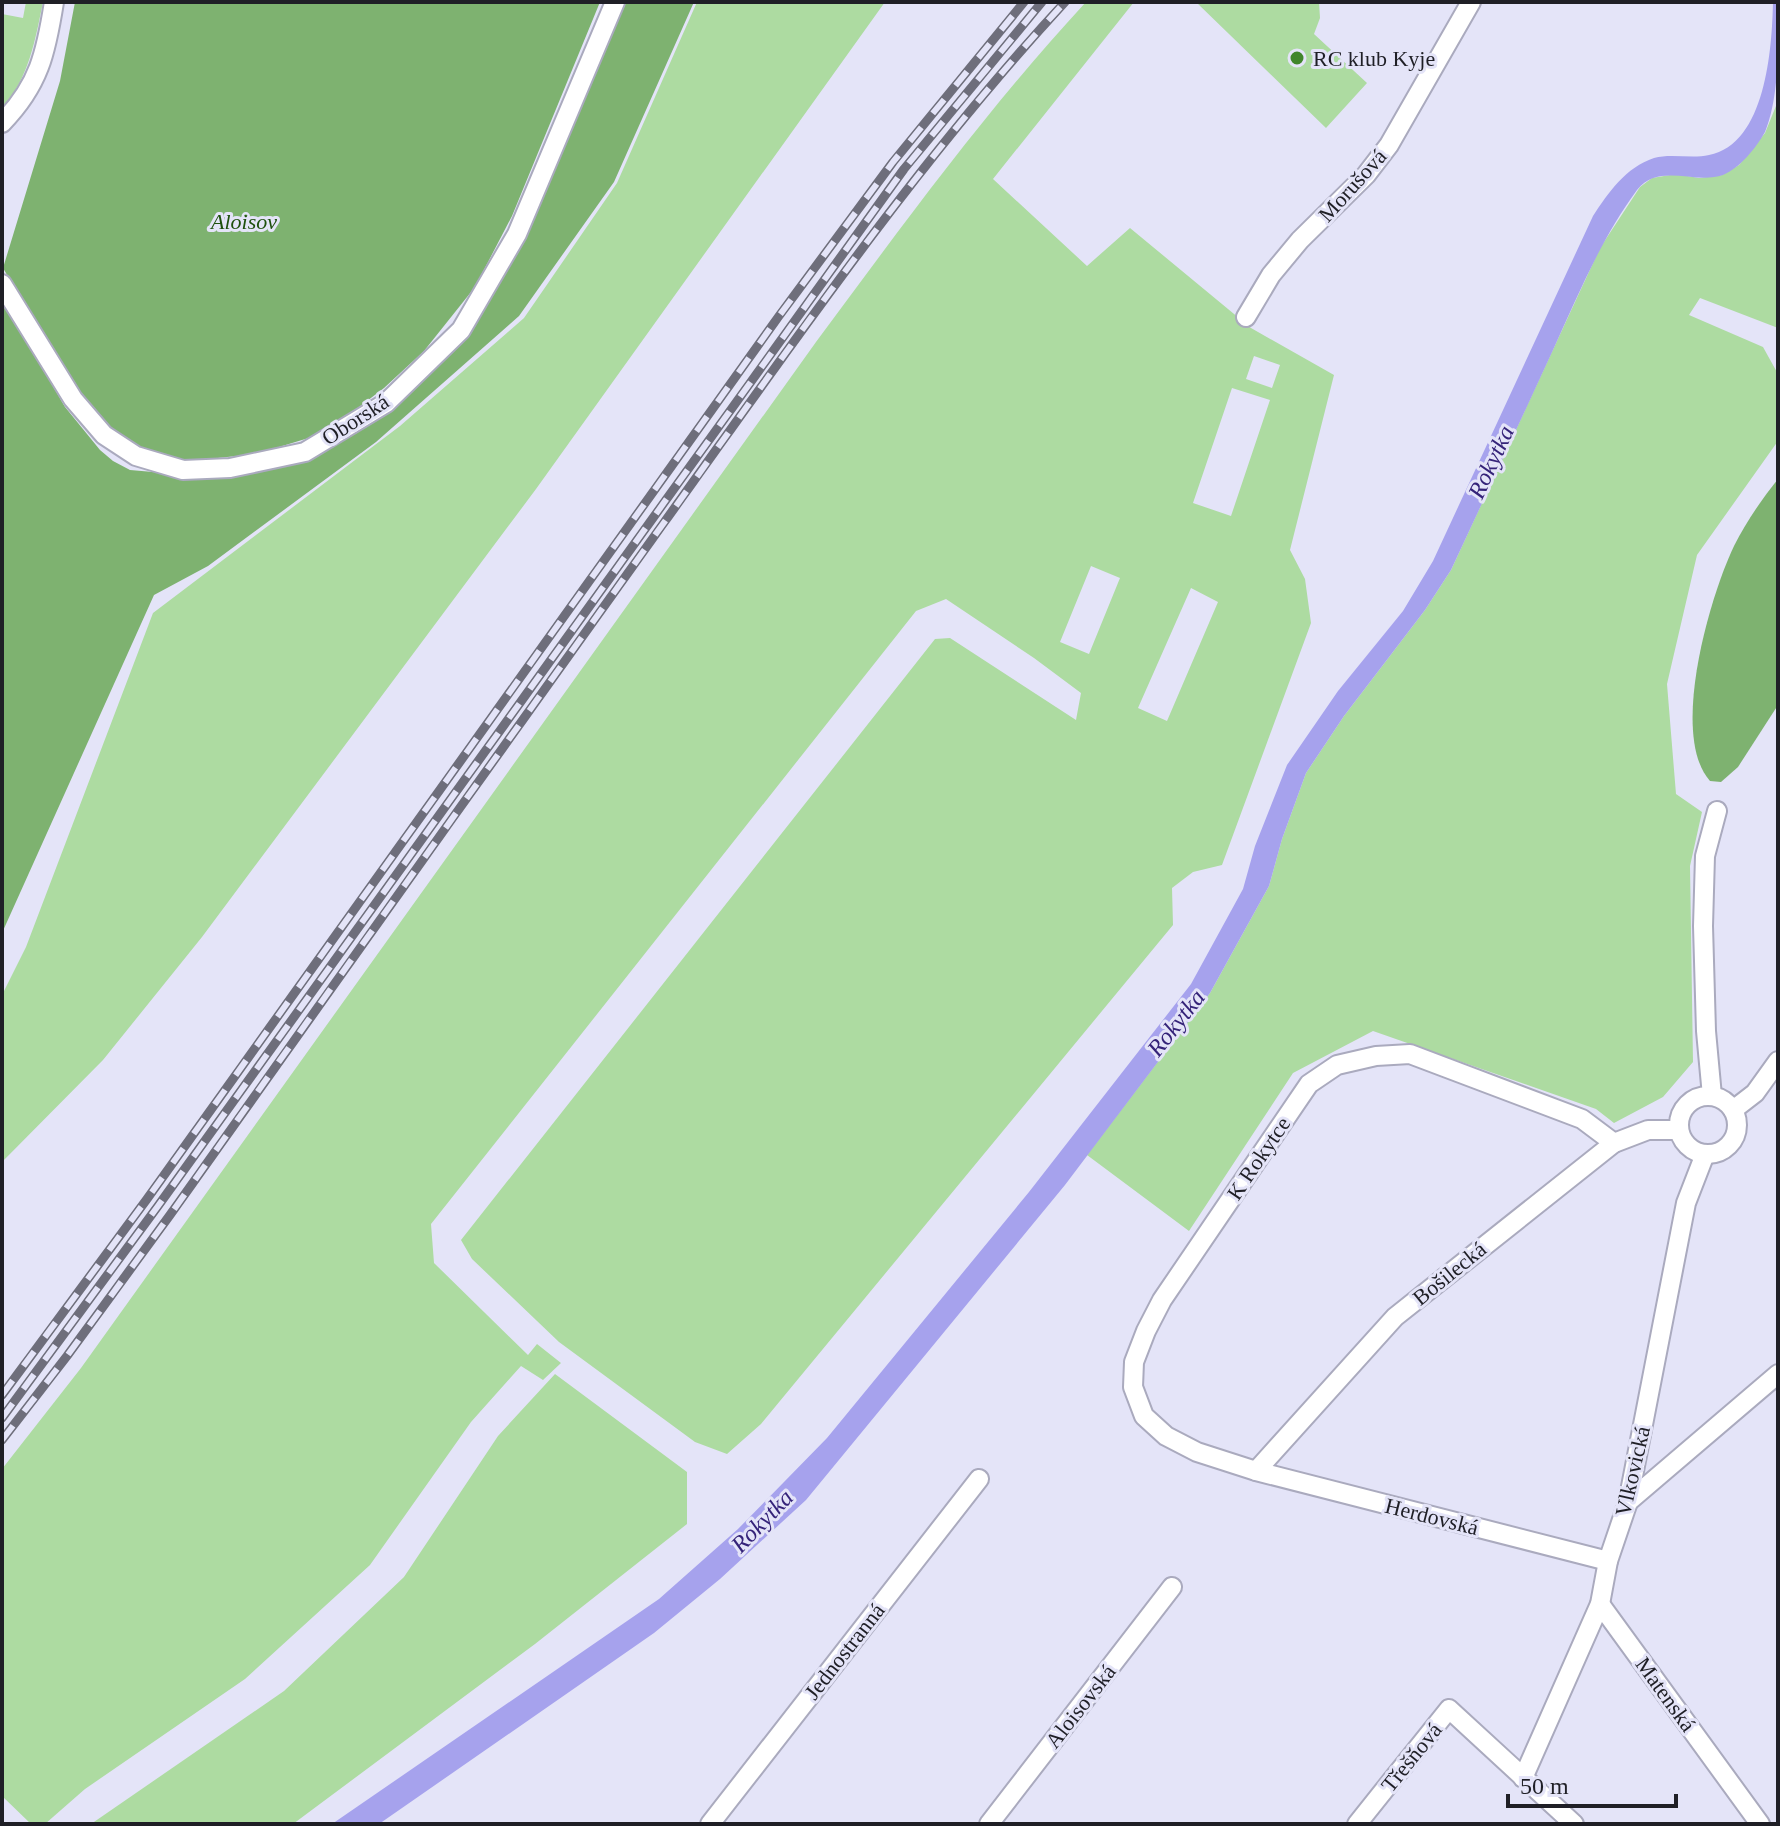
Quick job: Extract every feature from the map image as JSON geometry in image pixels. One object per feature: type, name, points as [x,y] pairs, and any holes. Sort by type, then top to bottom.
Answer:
[{"type":"street","points":[[2,123],[34,82],[44,56],[54,2]]},
{"type":"street","name":"Oborská","points":[[2,284],[73,399],[104,435],[136,456],[183,470],[230,468],[305,452],[386,403],[461,330],[517,234],[615,2]]},
{"type":"street","name":"Morušová","points":[[1246,317],[1271,275],[1300,240],[1366,175],[1389,145],[1471,2]]},
{"type":"street","points":[[1712,1096],[1706,1031],[1703,926],[1705,856],[1717,811]]},
{"type":"street","name":"K Rokytce","points":[[1256,1471],[1197,1452],[1166,1436],[1144,1416],[1133,1387],[1134,1362],[1162,1300],[1309,1084],[1337,1065],[1376,1056],[1410,1054],[1582,1119],[1614,1143]]},
{"type":"street","points":[[1733,1110],[1755,1093],[1778,1061]]},
{"type":"street","points":[[1702,1096],[1712,1096],[1727,1103],[1733,1110],[1737,1121],[1736,1132],[1730,1143],[1720,1151],[1705,1154],[1684,1143],[1679,1130],[1681,1113],[1690,1102],[1702,1096]]},
{"type":"street","name":"Bošilecká","points":[[1256,1471],[1395,1317],[1614,1143],[1648,1130],[1679,1130]]},
{"type":"street","name":"Vlkovická","points":[[1523,1778],[1600,1604],[1608,1561],[1628,1502],[1686,1203],[1705,1154]]},
{"type":"street","points":[[1628,1502],[1778,1374]]},
{"type":"street","name":"Herdovská","points":[[1256,1471],[1608,1561]]},
{"type":"street","name":"Jednostranná","points":[[710,1824],[979,1479]]},
{"type":"street","name":"Aloisovská","points":[[989,1824],[1172,1587]]},
{"type":"street","name":"Matenská","points":[[1600,1604],[1760,1824]]},
{"type":"street","name":"Třešňová","points":[[1357,1824],[1449,1709],[1574,1824]]},
{"type":"green space","points":[[26,2],[43,2],[37,31],[25,72],[2,108],[2,14],[23,18]]},
{"type":"green space","name":"Aloisov","points":[[75,2],[600,2],[512,216],[475,287],[424,351],[384,388],[325,433],[256,454],[180,461],[141,450],[115,432],[86,404],[3,268],[60,81]]},
{"type":"green space","points":[[624,2],[694,2],[614,182],[519,316],[376,442],[208,566],[154,595],[2,933],[2,298],[65,407],[100,450],[113,461],[130,470],[222,478],[307,462],[354,433],[388,407],[515,255],[544,194],[585,88]]},
{"type":"green space","points":[[697,2],[885,2],[536,489],[202,937],[103,1060],[2,1162],[2,995],[26,947],[153,613],[400,426],[524,318],[617,183]]},
{"type":"green space","points":[[1086,2],[1134,2],[993,179],[1087,266],[1130,228],[1251,328],[1334,375],[1290,550],[1305,579],[1311,623],[1222,865],[1193,872],[1172,888],[1173,925],[761,1424],[727,1454],[695,1442],[559,1342],[472,1259],[461,1240],[935,639],[950,638],[1076,720],[1081,693],[1034,658],[946,599],[916,611],[431,1224],[434,1263],[528,1355],[537,1344],[561,1363],[543,1380],[521,1366],[471,1422],[370,1565],[245,1679],[85,1789],[45,1824],[31,1824],[2,1796],[2,1469],[81,1368],[816,342],[946,169]],"holes":[[[1254,356],[1280,365],[1272,388],[1246,379]],[[1232,388],[1270,400],[1231,516],[1193,503]],[[1091,566],[1120,578],[1089,654],[1060,642]],[[1191,588],[1218,602],[1167,721],[1138,708]]]},
{"type":"green space","name":"RC klub Kyje","points":[[1196,2],[1319,2],[1320,18],[1314,34],[1367,83],[1326,128]]},
{"type":"green space","points":[[1778,101],[1778,328],[1700,298],[1689,315],[1763,347],[1778,374],[1778,441],[1697,555],[1667,684],[1676,794],[1702,812],[1690,866],[1693,1062],[1663,1097],[1614,1123],[1596,1109],[1373,1031],[1293,1073],[1189,1231],[1087,1155],[1210,993],[1269,886],[1306,773],[1451,570],[1600,248],[1640,187],[1652,178],[1676,174],[1699,178],[1722,175],[1739,165],[1765,133]]},
{"type":"green space","points":[[1778,479],[1778,705],[1738,767],[1721,782],[1710,781],[1698,760],[1693,732],[1693,700],[1705,630],[1734,546],[1754,511]]},
{"type":"green space","points":[[555,1374],[687,1472],[687,1524],[535,1644],[293,1824],[91,1824],[284,1691],[404,1577],[498,1436]]},
{"type":"water","name":"Rokytka","points":[[1773,2],[1778,2],[1777,69],[1765,132],[1747,157],[1729,172],[1701,178],[1656,177],[1637,190],[1624,209],[1581,288],[1451,570],[1306,773],[1269,886],[1210,993],[1065,1185],[806,1500],[720,1579],[654,1633],[379,1824],[332,1824],[659,1599],[738,1529],[827,1438],[1029,1192],[1191,984],[1243,889],[1255,846],[1287,765],[1338,691],[1403,611],[1433,561],[1599,207],[1619,182],[1644,162],[1661,157],[1709,155],[1728,147],[1743,133],[1762,92],[1771,44]]},
{"type":"railway","points":[[2,1395],[147,1199],[779,316],[893,162],[1024,2]]},
{"type":"railway","points":[[2,1418],[904,169],[1042,2]]},
{"type":"railway","points":[[2,1440],[170,1215],[856,257],[957,126],[1065,2]]},
{"type":"place","name":"RC klub Kyje","points":[[1297,58]]}]
